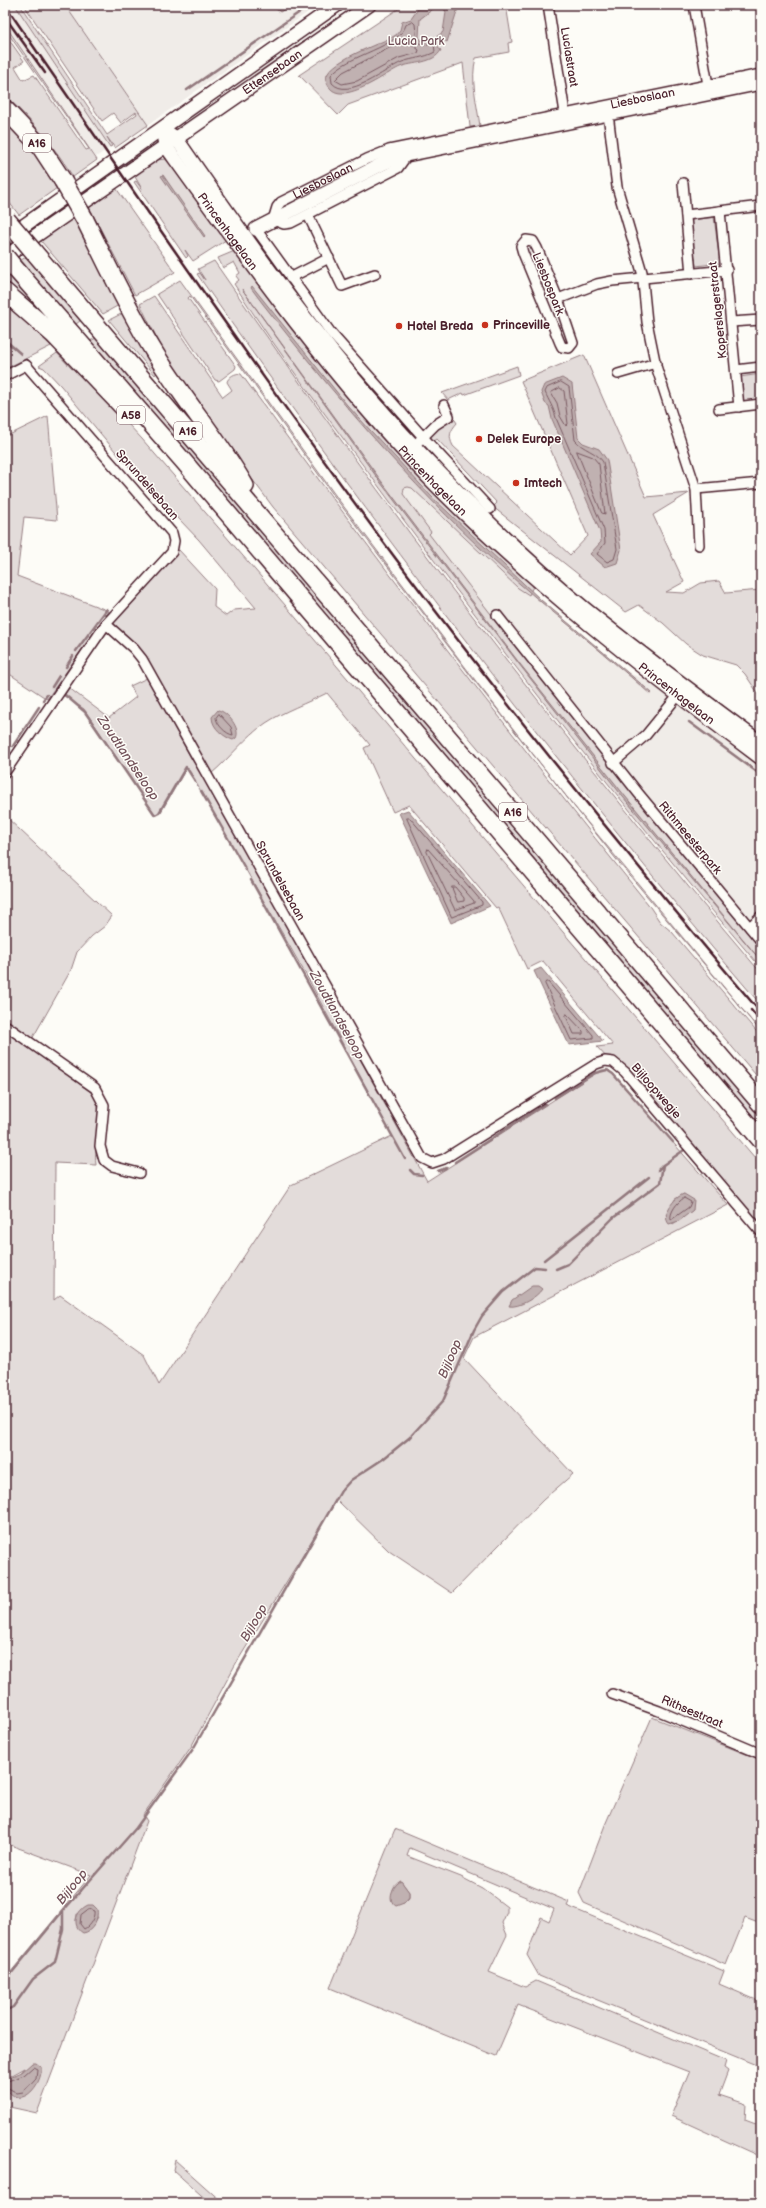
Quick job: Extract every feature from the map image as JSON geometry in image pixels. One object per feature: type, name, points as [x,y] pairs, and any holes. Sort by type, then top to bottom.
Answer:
[{"type":"highway","name":"A16","points":[[5,109],[40,146],[63,181],[153,349],[185,399],[228,457],[265,521]]},
{"type":"highway","name":"A16","points":[[6,219],[761,1104]]},
{"type":"highway","name":"A16","points":[[8,260],[59,330],[185,464],[761,1140]]},
{"type":"highway","points":[[5,292],[59,330]]},
{"type":"main road","name":"Ettensebaan","points":[[5,238],[337,5]]},
{"type":"main road","name":"Ettensebaan","points":[[8,260],[171,142],[369,5]]},
{"type":"main road","name":"Liesboslaan","points":[[256,229],[384,163],[408,154],[477,136],[524,126],[608,114],[761,82]]},
{"type":"main road","points":[[162,129],[171,142]]},
{"type":"main road","name":"Princenhagelaan","points":[[171,142],[278,301],[332,369],[414,446],[493,526],[550,579],[761,758]]},
{"type":"main road","name":"Princenhagelaan","points":[[682,691],[761,743]]},
{"type":"street","name":"Luciastraat","points":[[548,5],[565,113]]},
{"type":"street","points":[[694,5],[708,84]]},
{"type":"street","name":"Liesboslaan","points":[[524,126],[565,113],[761,74]]},
{"type":"street","points":[[608,114],[617,187],[642,278],[647,322],[656,363],[696,489],[699,545]]},
{"type":"street","name":"Liesboslaan","points":[[408,154],[398,168],[308,215],[288,224],[273,220],[279,204],[373,156],[397,148],[477,136]]},
{"type":"street","points":[[683,183],[691,274]]},
{"type":"street","points":[[686,215],[761,206]]},
{"type":"street","name":"Koperslagerstraat","points":[[720,211],[727,270],[739,407]]},
{"type":"street","points":[[308,215],[342,286],[376,274]]},
{"type":"street","name":"Princenhagelaan","points":[[256,229],[290,278],[414,446],[490,509]]},
{"type":"street","name":"Liesbospark","points":[[526,240],[533,241],[537,248],[558,299],[572,336],[573,343],[569,348],[562,347],[523,253],[521,246],[526,240]]},
{"type":"street","points":[[290,278],[329,258]]},
{"type":"street","name":"Liesbospark","points":[[558,299],[597,284],[727,270]]},
{"type":"street","points":[[732,322],[761,320]]},
{"type":"street","points":[[618,374],[656,363]]},
{"type":"street","name":"Sprundelsebaan","points":[[5,376],[26,365],[172,533],[174,541],[172,552],[106,624],[5,772]]},
{"type":"street","points":[[736,370],[761,367]]},
{"type":"street","points":[[719,409],[761,404]]},
{"type":"street","name":"Princenhagelaan","points":[[414,446],[449,416],[444,405]]},
{"type":"street","points":[[696,489],[761,483]]},
{"type":"street","name":"Rithmeesterpark","points":[[497,615],[613,763],[761,941]]},
{"type":"street","name":"Sprundelsebaan","points":[[106,624],[134,649],[142,659],[422,1158]]},
{"type":"street","points":[[613,763],[646,735],[682,691]]},
{"type":"street","points":[[750,927],[761,916]]},
{"type":"street","points":[[5,1025],[95,1088],[104,1104],[100,1146],[104,1160],[112,1166],[139,1173]]},
{"type":"street","name":"Bijloopwegje","points":[[422,1158],[432,1163],[444,1159],[577,1075],[601,1061],[609,1061],[616,1064],[625,1072],[761,1232]]},
{"type":"street","name":"Rithsestraat","points":[[612,1694],[659,1711],[761,1754]]},
{"type":"shaded area","points":[[5,5],[15,5],[112,146],[96,157],[5,25]]},
{"type":"shaded area","points":[[65,5],[318,5],[148,125]]},
{"type":"shaded area","points":[[405,473],[493,560],[568,626],[626,673],[644,678],[761,765],[761,966],[382,482]]},
{"type":"green space","points":[[15,5],[20,5],[107,135],[137,114],[136,112],[121,123],[113,113],[102,121],[24,5],[65,5],[148,125],[115,148],[107,137],[112,146],[110,147]]},
{"type":"green space","name":"Lucia Park","points":[[404,5],[506,5],[512,42],[508,43],[509,52],[476,58],[474,66],[474,83],[480,126],[470,127],[463,63],[348,105],[338,115],[299,75]]},
{"type":"green space","points":[[5,25],[97,160],[73,177],[67,166],[42,134],[5,95],[5,34],[24,61],[15,67],[23,80],[34,75],[86,150],[89,149],[5,29]]},
{"type":"green space","points":[[5,118],[38,157],[57,188],[19,215],[5,197]]},
{"type":"green space","points":[[150,142],[153,146],[127,165],[123,160]]},
{"type":"green space","points":[[166,159],[173,161],[229,238],[193,261],[185,250],[188,256],[186,258],[134,182],[136,181],[142,189],[134,175],[156,160]]},
{"type":"green space","points":[[104,173],[108,178],[86,194],[82,188]]},
{"type":"green space","points":[[116,188],[175,272],[135,295],[89,207]]},
{"type":"green space","points":[[65,200],[68,206],[36,229],[32,224]]},
{"type":"green space","points":[[74,217],[119,305],[103,314],[41,241]]},
{"type":"green space","points":[[714,217],[720,263],[696,266],[690,220]]},
{"type":"green space","points":[[237,250],[535,582],[529,595],[518,588],[412,488],[404,488],[403,494],[431,532],[429,534],[634,795],[761,948],[761,968],[617,795],[524,678],[309,393],[234,284],[239,280],[236,276],[240,273],[234,262],[223,268],[218,258]]},
{"type":"green space","points":[[28,256],[81,320],[75,325],[21,260]]},
{"type":"green space","points":[[214,261],[344,444],[478,624],[618,800],[761,973],[761,1005],[613,828],[541,738],[470,647],[332,462],[197,274],[200,273],[205,280],[198,269]]},
{"type":"green space","points":[[5,272],[36,306],[5,281]]},
{"type":"green space","points":[[180,280],[338,499],[478,684],[562,791],[477,684],[337,500],[190,296],[188,298],[236,366],[235,369],[219,381],[215,380],[157,294]]},
{"type":"green space","points":[[154,296],[223,397],[232,390],[227,382],[229,378],[235,374],[241,374],[340,508],[543,773],[648,904],[660,922],[672,932],[761,1037],[761,1081],[273,507],[202,412],[169,361],[140,304]]},
{"type":"green space","points":[[5,305],[25,321],[51,346],[5,369]]},
{"type":"green space","points":[[123,313],[158,371],[155,375],[109,320]]},
{"type":"green space","points":[[96,338],[761,1116],[761,1128],[90,341]]},
{"type":"green space","points":[[57,353],[72,369],[75,367],[142,439],[761,1165],[761,1227],[597,1047],[613,1045],[543,961],[527,969],[498,907],[496,908],[409,805],[393,812],[364,748],[370,745],[327,693],[266,723],[251,735],[211,774],[144,655],[110,624],[179,550],[215,589],[214,607],[226,616],[234,610],[256,608],[199,540],[120,457],[61,386],[44,368],[39,366]]},
{"type":"green space","points":[[584,355],[646,497],[689,493],[653,515],[684,582],[666,592],[684,593],[701,583],[719,581],[726,593],[761,590],[761,698],[745,674],[736,665],[703,655],[686,644],[663,623],[639,605],[626,612],[493,507],[497,503],[437,439],[432,443],[429,439],[429,437],[441,426],[455,420],[457,423],[451,431],[450,436],[453,446],[570,555],[588,536],[521,381]]},
{"type":"green space","points":[[517,366],[519,375],[464,395],[463,393],[448,400],[442,393]]},
{"type":"green space","points":[[761,374],[761,400],[742,402],[740,377]]},
{"type":"green space","points":[[48,416],[57,520],[24,517],[17,576],[109,611],[47,699],[5,671],[5,437]]},
{"type":"green space","points":[[678,675],[682,675],[761,734],[761,739]]},
{"type":"green space","points":[[147,678],[191,758],[217,799],[427,1181],[588,1078],[602,1070],[609,1070],[728,1205],[474,1337],[464,1358],[573,1474],[543,1500],[452,1593],[389,1551],[337,1500],[235,1665],[191,1747],[143,1815],[147,1821],[37,2113],[5,2106],[5,2088],[6,2089],[25,2068],[5,2079],[5,1979],[91,1875],[5,1843],[5,1030],[92,1093],[99,1110],[96,1165],[55,1163],[54,1300],[60,1295],[144,1355],[159,1385],[291,1185],[392,1136],[305,973],[187,767],[161,812],[155,814],[84,709],[64,696],[69,688],[109,718],[136,697],[130,686]],"holes":[[[684,1194],[693,1210],[673,1224],[666,1215],[675,1199]],[[77,1914],[98,1917],[92,1927],[76,1921]]]},
{"type":"green space","points":[[576,809],[761,1032],[620,864]]},
{"type":"green space","points":[[5,816],[112,916],[105,926],[92,936],[77,952],[71,970],[31,1041],[5,1022]]},
{"type":"green space","points":[[652,1717],[761,1760],[761,1924],[745,1918],[726,1965],[584,1903],[579,1893],[605,1825]]},
{"type":"green space","points":[[395,1829],[569,1902],[567,1906],[724,1971],[719,1984],[761,2002],[761,2067],[539,1976],[527,1955],[541,1917],[549,1921],[554,1909],[410,1848],[407,1856],[461,1877],[482,1888],[507,1907],[507,1912],[502,1923],[507,1935],[489,1972],[525,1987],[536,1981],[726,2061],[724,2068],[728,2071],[719,2095],[746,2104],[745,2120],[761,2126],[761,2157],[671,2116],[689,2072],[518,2005],[496,2056],[330,1988]],"holes":[[[401,1881],[409,1892],[409,1898],[404,1903],[392,1899],[394,1888],[396,1884]]]},
{"type":"green space","points":[[175,2160],[223,2203],[210,2203],[173,2170]]},
{"type":"water","points":[[271,5],[292,5],[280,12]]},
{"type":"water","points":[[421,5],[459,5],[447,42],[444,40],[438,48],[441,50],[438,55],[422,62],[400,67],[372,83],[349,92],[339,93],[331,89],[326,80],[328,73],[334,66],[355,54],[396,35],[400,30],[402,22],[411,19]],"holes":[[[437,6],[443,7],[446,12],[443,32],[435,38],[422,41],[419,37],[420,19]]]},
{"type":"water","points":[[163,175],[205,236],[204,237],[161,176]]},
{"type":"water","points":[[252,286],[347,405],[432,497],[541,600],[652,693],[650,694],[512,577],[431,500],[373,437],[317,371],[263,304],[251,288]]},
{"type":"water","points":[[242,289],[382,482],[520,664],[625,796],[761,961],[623,797],[519,664],[381,483]]},
{"type":"water","points":[[562,378],[572,384],[578,438],[583,443],[599,449],[607,460],[621,550],[617,563],[605,567],[590,554],[601,542],[600,531],[552,419],[549,406],[545,403],[541,392],[544,385]]},
{"type":"water","points":[[218,710],[222,711],[233,721],[237,734],[236,738],[233,740],[222,734],[214,725],[212,717]]},
{"type":"water","points":[[408,810],[490,906],[451,923],[399,813]]},
{"type":"water","points":[[541,968],[603,1041],[569,1045],[534,971]]},
{"type":"water","points":[[684,1194],[694,1200],[693,1210],[679,1221],[669,1224],[667,1216],[670,1207],[676,1199]]},
{"type":"water","points":[[532,1286],[538,1286],[542,1289],[523,1304],[509,1306],[512,1300]]},
{"type":"water","points":[[401,1881],[409,1892],[409,1897],[404,1903],[396,1906],[391,1900],[391,1897],[393,1889]]},
{"type":"water","points":[[88,1905],[93,1905],[97,1909],[97,1916],[90,1930],[83,1933],[77,1926],[76,1918],[81,1910]]},
{"type":"water","points":[[32,2063],[36,2063],[41,2067],[38,2083],[27,2095],[22,2097],[14,2096],[6,2089],[5,2079],[22,2072]]},
{"type":"waterway","points":[[187,90],[310,5]]},
{"type":"waterway","points":[[5,340],[21,354]]},
{"type":"waterway","points":[[76,651],[107,609]]},
{"type":"waterway","points":[[66,667],[73,656]]},
{"type":"waterway","points":[[52,687],[59,676]]},
{"type":"waterway","name":"Zoudtlandseloop","points":[[43,700],[47,695]]},
{"type":"waterway","name":"Zoudtlandseloop","points":[[65,695],[85,712],[155,815],[159,813],[186,767],[195,781]]},
{"type":"waterway","name":"Zoudtlandseloop","points":[[13,746],[39,707]]},
{"type":"waterway","points":[[689,722],[761,775]]},
{"type":"waterway","name":"Zoudtlandseloop","points":[[5,758],[9,752]]},
{"type":"waterway","name":"Zoudtlandseloop","points":[[201,791],[246,870]]},
{"type":"waterway","name":"Zoudtlandseloop","points":[[251,880],[405,1159]]},
{"type":"waterway","name":"Zoudtlandseloop","points":[[555,1098],[595,1073],[607,1070],[613,1074],[673,1142]]},
{"type":"waterway","name":"Zoudtlandseloop","points":[[455,1162],[545,1104]]},
{"type":"waterway","name":"Bijloop","points":[[556,1269],[568,1264],[613,1218],[660,1183],[663,1165],[684,1150]]},
{"type":"waterway","name":"Bijloop","points":[[658,1170],[663,1165]]},
{"type":"waterway","name":"Zoudtlandseloop","points":[[438,1171],[446,1168]]},
{"type":"waterway","name":"Zoudtlandseloop","points":[[410,1170],[414,1174],[422,1175]]},
{"type":"waterway","points":[[544,1260],[649,1177]]},
{"type":"waterway","name":"Bijloop","points":[[5,2011],[13,2007],[33,1979],[55,1962],[63,1929],[63,1911],[136,1828],[193,1749],[341,1491],[351,1480],[383,1459],[409,1438],[443,1401],[474,1330],[482,1316],[503,1292],[535,1267],[545,1268]]},
{"type":"waterway","points":[[5,1981],[62,1912]]},
{"type":"railway","points":[[5,5],[247,353],[396,559],[575,789],[761,1013]]},
{"type":"railway","points":[[5,17],[45,73]]},
{"type":"railway","points":[[751,1010],[761,1022]]},
{"type":"place","name":"Princeville","points":[[485,325]]},
{"type":"place","name":"Hotel Breda","points":[[399,326]]},
{"type":"place","name":"Delek Europe","points":[[479,439]]},
{"type":"place","name":"Imtech","points":[[516,483]]}]
